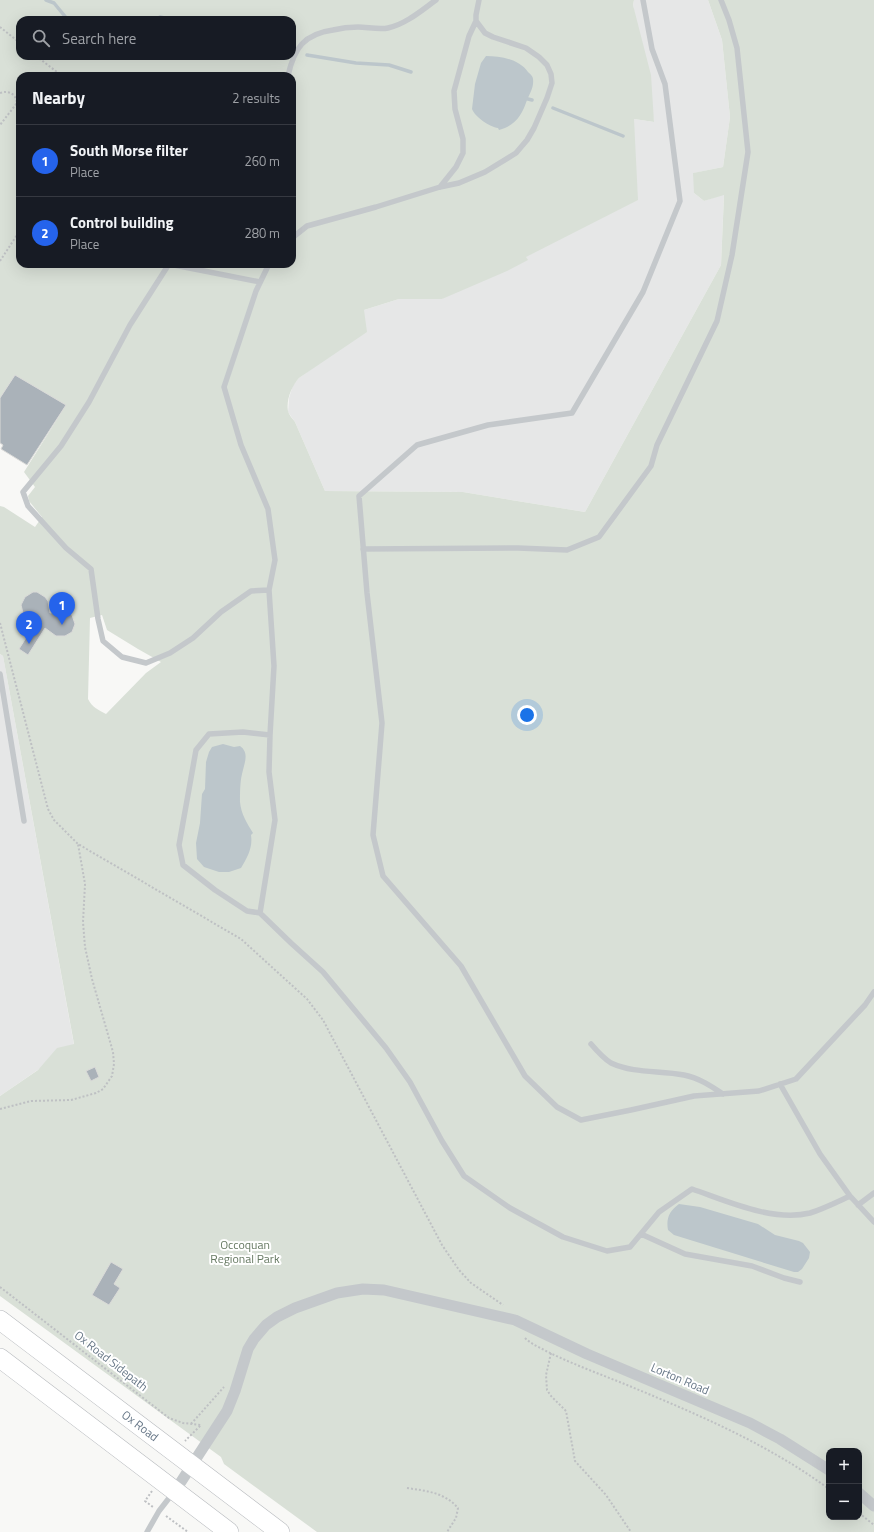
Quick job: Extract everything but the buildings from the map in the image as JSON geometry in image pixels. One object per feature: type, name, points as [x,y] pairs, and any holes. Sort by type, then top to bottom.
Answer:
[{"type":"highway","name":"Ox Road","points":[[0,1320],[280,1532]]},
{"type":"highway","points":[[0,1358],[229,1532]]},
{"type":"street","name":"Lorton Road","points":[[174,1491],[227,1411],[248,1349],[254,1338],[266,1325],[277,1317],[295,1308],[337,1293],[374,1289],[515,1320],[587,1354],[750,1423],[780,1439],[826,1468]]},
{"type":"street","points":[[862,1496],[874,1506]]},
{"type":"lane","points":[[296,51],[312,35],[350,27],[388,28],[414,16],[436,0]]},
{"type":"lane","points":[[440,187],[456,167],[463,153],[463,139],[455,109],[454,91],[469,36],[476,21],[479,0]]},
{"type":"lane","points":[[643,0],[652,49],[665,84],[680,201],[643,292],[572,413],[488,425],[417,445],[359,496],[363,549],[382,723],[374,835],[384,876],[461,966],[525,1076],[557,1107],[581,1120],[694,1096],[759,1091],[796,1079],[865,1005],[874,992]]},
{"type":"lane","points":[[363,549],[518,548],[567,550],[599,537],[651,466],[657,445],[718,321],[732,255],[748,152],[737,48],[721,0]]},
{"type":"lane","points":[[296,235],[308,226],[440,187],[459,183],[484,172],[516,153],[527,140],[547,98],[552,83],[551,74],[547,65],[539,57],[526,48],[485,33],[476,21]]},
{"type":"lane","points":[[289,72],[292,60]]},
{"type":"lane","points":[[166,268],[130,325],[89,402],[61,446],[23,492],[28,506],[66,548],[91,569],[98,619],[103,641],[122,657],[146,663],[170,653],[193,638],[221,612],[251,591],[269,590]]},
{"type":"lane","points":[[189,268],[260,282]]},
{"type":"lane","points":[[260,913],[275,820],[269,772],[274,666],[269,590],[275,560],[268,510],[241,445],[224,387],[256,291],[267,268]]},
{"type":"lane","points":[[0,674],[24,821]]},
{"type":"lane","points":[[270,735],[243,732],[209,734],[196,750],[179,845],[183,865],[215,890],[246,911],[260,913],[324,972],[386,1048],[410,1082],[442,1141],[464,1176],[510,1208],[563,1237],[607,1251],[630,1247],[659,1212],[692,1189],[742,1207],[780,1215],[809,1213],[850,1196]]},
{"type":"lane","points":[[591,1044],[602,1056],[611,1062],[628,1069],[682,1075],[695,1078],[723,1094]]},
{"type":"lane","points":[[780,1084],[820,1154],[850,1196],[874,1222]]},
{"type":"lane","points":[[858,1205],[874,1193]]},
{"type":"lane","points":[[641,1234],[685,1254],[752,1266],[784,1278],[800,1282]]},
{"type":"lane","points":[[147,1532],[159,1511],[174,1491]]},
{"type":"path","points":[[0,28],[16,40]]},
{"type":"path","points":[[41,60],[57,72]]},
{"type":"path","points":[[0,93],[3,92],[13,94],[16,97]]},
{"type":"path","points":[[0,126],[16,104]]},
{"type":"path","points":[[0,261],[16,237]]},
{"type":"path","points":[[0,624],[48,809],[54,820],[78,844],[241,939],[306,998],[323,1020],[442,1245],[459,1270],[471,1283],[504,1307],[498,1306]]},
{"type":"path","points":[[0,1109],[31,1101],[71,1100],[96,1094],[103,1089],[112,1076],[114,1064],[112,1052],[85,947],[83,922],[85,884],[78,844]]},
{"type":"path","name":"Ox Road Sidepath","points":[[0,1287],[169,1418],[191,1424]]},
{"type":"path","points":[[526,1339],[551,1354],[660,1399],[736,1434],[768,1450],[809,1474],[826,1488]]},
{"type":"path","points":[[551,1354],[546,1375],[547,1390],[566,1412],[575,1461],[606,1496],[631,1532]]},
{"type":"path","points":[[191,1424],[212,1402],[226,1383]]},
{"type":"path","points":[[187,1438],[201,1425],[191,1424]]},
{"type":"path","points":[[407,1488],[440,1494],[451,1500],[458,1508],[456,1518],[447,1532]]},
{"type":"path","points":[[862,1515],[874,1525]]},
{"type":"path","points":[[176,1523],[188,1532]]},
{"type":"shaded area","points":[[634,0],[708,0],[722,40],[730,117],[723,167],[694,173],[694,193],[704,201],[724,194],[721,265],[585,512],[463,492],[325,491],[295,422],[288,412],[289,398],[293,385],[299,378],[321,362],[364,310],[399,299],[442,299],[634,119],[654,122],[633,5]]},
{"type":"shaded area","points":[[486,56],[514,61],[520,64],[533,78],[532,90],[520,115],[514,123],[499,130],[498,128],[491,126],[479,118],[472,109],[475,84],[481,63]]},
{"type":"shaded area","points":[[0,654],[3,656],[74,1045],[0,1096]]},
{"type":"shaded area","points":[[223,744],[234,747],[240,746],[245,752],[246,759],[241,780],[240,802],[243,814],[253,833],[251,835],[249,853],[241,868],[229,872],[219,872],[204,867],[197,859],[196,843],[200,823],[202,794],[205,789],[206,762],[212,747]]},
{"type":"shaded area","points":[[679,1204],[700,1207],[758,1224],[775,1235],[799,1241],[803,1243],[810,1252],[809,1258],[802,1269],[798,1272],[794,1272],[674,1235],[668,1230],[667,1222],[673,1209]]},
{"type":"green space","name":"Occoquan Regional Park","points":[[0,0],[634,0],[633,5],[651,75],[654,122],[634,119],[638,200],[526,257],[528,260],[507,271],[442,299],[399,299],[364,310],[367,332],[299,378],[292,389],[288,402],[290,415],[295,422],[325,491],[463,492],[585,512],[721,265],[724,195],[704,201],[694,193],[693,173],[723,167],[730,117],[722,40],[708,0],[874,0],[874,1532],[317,1532],[224,1464],[221,1457],[0,1296],[0,1096],[38,1070],[57,1048],[74,1044],[3,656],[0,654],[0,506],[4,507],[35,527],[42,517],[29,501],[28,496],[35,487],[24,472],[66,405],[15,375],[0,398]],"holes":[[[102,615],[107,630],[161,662],[146,673],[106,714],[93,706],[88,699],[90,618]]]},
{"type":"waterway","points":[[46,0],[54,3],[65,16]]},
{"type":"waterway","points":[[307,55],[356,63],[389,65],[411,72]]},
{"type":"waterway","points":[[524,98],[532,100]]},
{"type":"waterway","points":[[553,108],[623,136]]},
{"type":"place","name":"South Morse filter","points":[[62,625]]},
{"type":"place","name":"Control building","points":[[29,644]]}]
